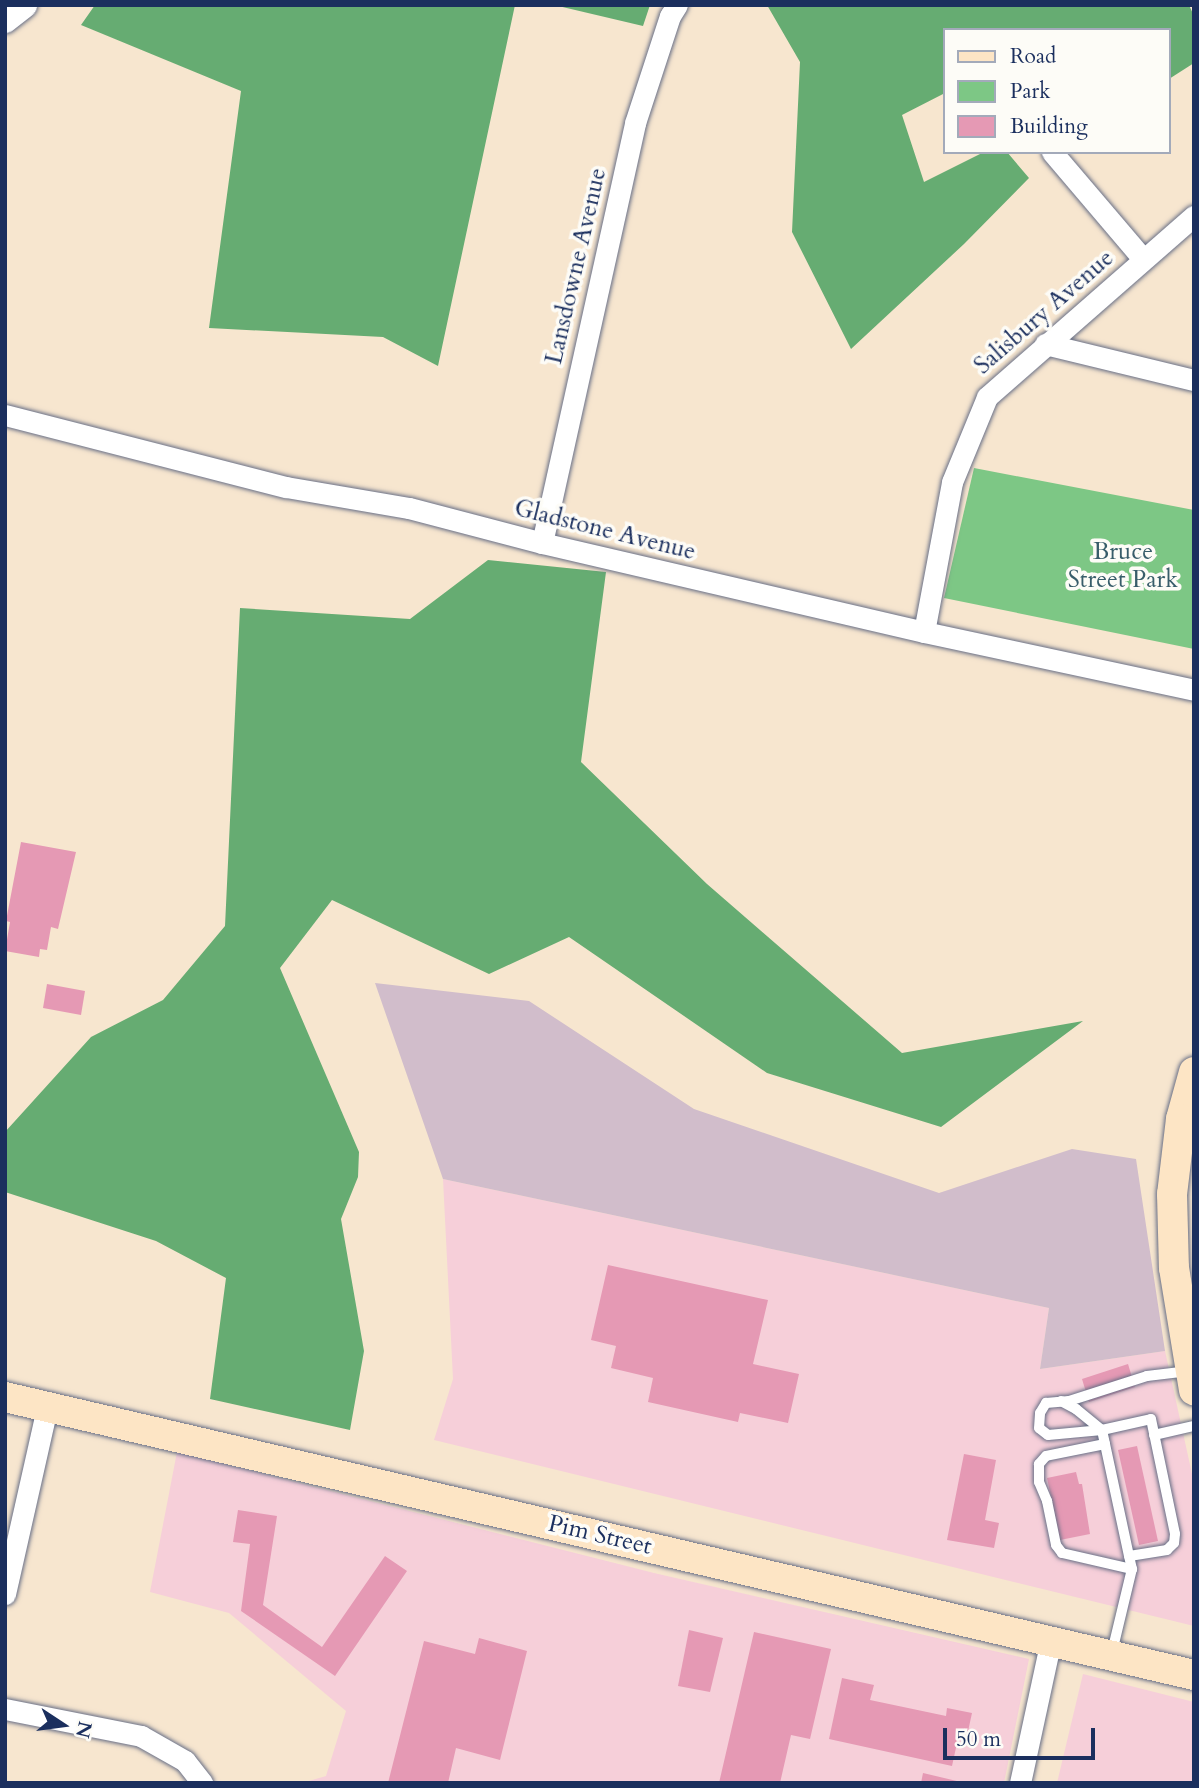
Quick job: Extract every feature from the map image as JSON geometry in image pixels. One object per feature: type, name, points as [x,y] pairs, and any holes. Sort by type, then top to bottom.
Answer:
[{"type":"main road","points":[[1191,1380],[1174,1268],[1172,1194],[1181,1119],[1194,1072]]},
{"type":"main road","name":"Pim Street","points":[[5,1397],[1194,1675]]},
{"type":"street","points":[[5,20],[24,5]]},
{"type":"street","name":"Lansdowne Avenue","points":[[542,543],[635,123],[670,16],[677,5]]},
{"type":"street","points":[[1054,154],[1143,259]]},
{"type":"street","name":"Salisbury Avenue","points":[[924,632],[952,482],[987,397],[1194,216]]},
{"type":"street","points":[[1045,344],[1194,380]]},
{"type":"street","name":"Gladstone Avenue","points":[[5,415],[286,487],[410,508],[542,543],[924,632],[1194,690]]},
{"type":"street","points":[[5,1594],[47,1407]]},
{"type":"street","points":[[1020,1783],[1051,1640]]},
{"type":"street","points":[[5,1709],[141,1736],[186,1761],[202,1783]]},
{"type":"lane","points":[[1129,1556],[1162,1552],[1174,1543],[1175,1534],[1151,1419],[1102,1430],[1056,1436],[1042,1433],[1038,1422],[1042,1407],[1046,1403],[1147,1376],[1191,1380]]},
{"type":"lane","points":[[1061,1401],[1076,1409],[1102,1430],[1132,1569],[1111,1655]]},
{"type":"lane","points":[[1154,1435],[1194,1426]]},
{"type":"lane","points":[[1105,1444],[1046,1456],[1039,1464],[1039,1482],[1047,1501],[1056,1545],[1062,1553],[1132,1569]]},
{"type":"shaded area","points":[[375,983],[529,1001],[694,1109],[939,1193],[1072,1149],[1136,1159],[1165,1351],[1040,1369],[1049,1308],[443,1179]]},
{"type":"shaded area","points":[[443,1179],[1049,1308],[1040,1369],[1165,1351],[1194,1483],[1194,1626],[434,1440],[453,1379]]},
{"type":"shaded area","points":[[177,1452],[654,1573],[1029,1659],[1004,1783],[302,1783],[326,1776],[346,1711],[229,1613],[150,1592]]},
{"type":"shaded area","points":[[1083,1674],[1194,1702],[1194,1783],[1057,1783]]},
{"type":"green space","points":[[95,5],[515,5],[438,366],[383,337],[209,328],[241,91],[81,25]]},
{"type":"green space","points":[[554,5],[650,5],[643,26]]},
{"type":"green space","points":[[767,5],[1189,5],[1194,16],[1194,63],[1171,78],[1171,28],[944,28],[944,94],[902,115],[924,182],[980,154],[1009,154],[1029,178],[964,244],[851,349],[792,232],[800,62]]},
{"type":"green space","name":"Bruce Street Park","points":[[974,468],[1194,510],[1194,649],[944,598]]},
{"type":"green space","points":[[488,560],[606,572],[581,762],[707,884],[902,1053],[1083,1021],[941,1127],[767,1073],[569,937],[489,974],[332,900],[280,968],[359,1152],[358,1177],[341,1219],[364,1351],[350,1430],[210,1399],[226,1278],[156,1241],[5,1192],[5,1132],[91,1037],[163,1000],[225,926],[240,608],[410,619]]},
{"type":"building","points":[[21,842],[76,852],[58,929],[51,927],[47,950],[40,949],[39,957],[5,951],[10,922],[6,921]]},
{"type":"building","points":[[47,984],[85,991],[81,1015],[43,1008]]},
{"type":"building","points":[[608,1265],[768,1300],[753,1364],[799,1374],[788,1423],[740,1413],[738,1422],[648,1402],[653,1378],[611,1368],[616,1346],[591,1340]]},
{"type":"building","points":[[1128,1364],[1135,1387],[1089,1402],[1082,1379]]},
{"type":"building","points":[[1137,1446],[1158,1541],[1139,1545],[1118,1450]]},
{"type":"building","points":[[964,1454],[996,1460],[985,1520],[999,1523],[994,1548],[947,1540]]},
{"type":"building","points":[[1076,1472],[1079,1484],[1082,1484],[1090,1534],[1060,1540],[1047,1478]]},
{"type":"building","points":[[238,1510],[277,1516],[263,1605],[322,1647],[385,1556],[407,1571],[335,1676],[241,1611],[250,1544],[233,1542]]},
{"type":"building","points":[[689,1630],[723,1638],[710,1692],[678,1686]]},
{"type":"building","points":[[754,1632],[831,1649],[810,1739],[791,1735],[780,1783],[719,1783]]},
{"type":"building","points":[[479,1638],[527,1651],[500,1760],[456,1748],[448,1783],[388,1783],[424,1641],[475,1654]]},
{"type":"building","points":[[842,1678],[874,1685],[870,1700],[946,1716],[947,1708],[972,1713],[967,1736],[959,1734],[952,1766],[829,1739]]},
{"type":"building","points":[[923,1773],[961,1782],[921,1783]]}]
